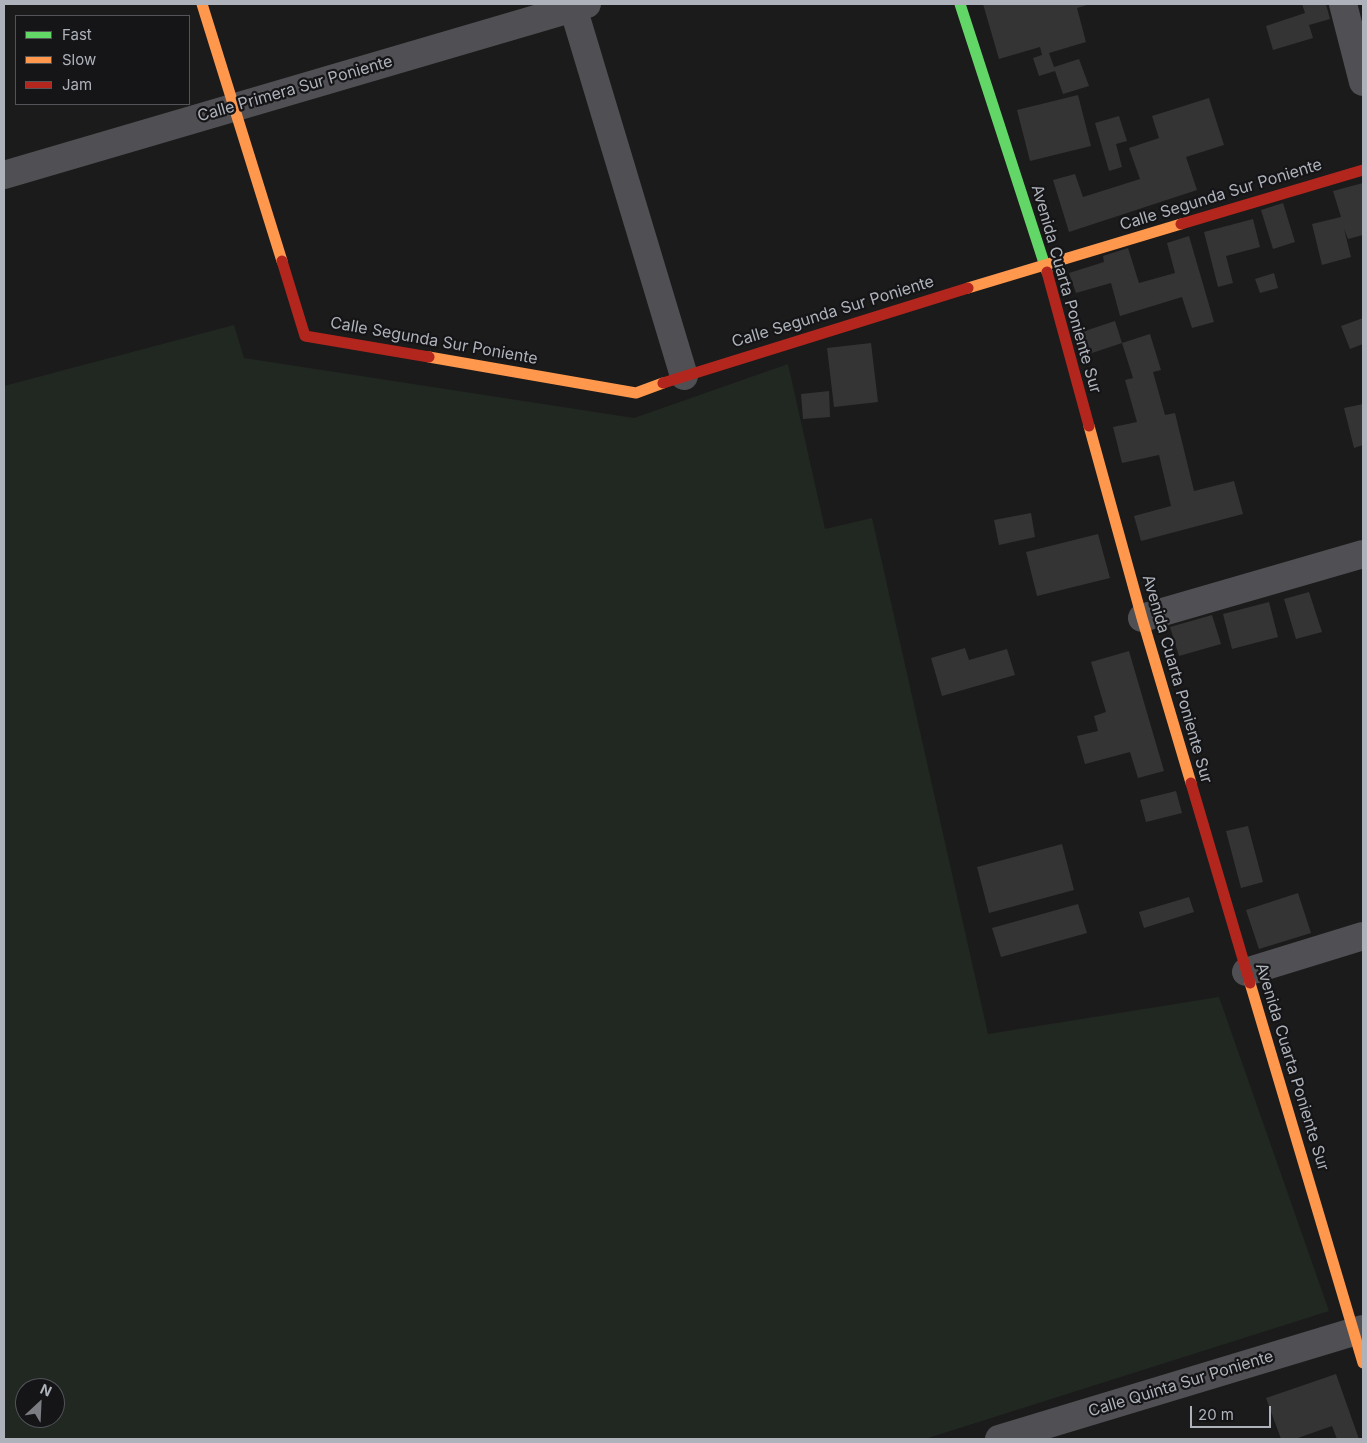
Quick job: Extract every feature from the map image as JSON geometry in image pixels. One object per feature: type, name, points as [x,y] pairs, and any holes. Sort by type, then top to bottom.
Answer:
[{"type":"street","points":[[202,4],[236,107]]},
{"type":"street","name":"Avenida Cuarta Poniente Sur","points":[[960,4],[1045,264],[1142,618],[1246,972],[1359,1330],[1363,1363]]},
{"type":"street","points":[[1343,4],[1363,82]]},
{"type":"street","points":[[577,5],[684,376]]},
{"type":"street","name":"Calle Primera Sur Poniente","points":[[4,175],[577,5]]},
{"type":"street","name":"Calle Segunda Sur Poniente","points":[[236,107],[305,336],[636,393],[684,376],[1045,264],[1363,170]]},
{"type":"street","points":[[1142,618],[1363,554]]},
{"type":"street","points":[[1246,972],[1363,936]]},
{"type":"street","name":"Calle Quinta Sur Poniente","points":[[999,1439],[1359,1330]]},
{"type":"shaded area","points":[[234,325],[244,358],[634,418],[788,364],[825,529],[872,518],[988,1034],[1219,997],[1329,1311],[925,1439],[4,1439],[4,386]]},
{"type":"building","points":[[983,4],[1090,4],[1077,8],[1086,42],[1049,53],[1054,67],[1079,59],[1089,86],[1063,94],[1055,71],[1039,76],[1033,58],[1042,55],[1040,47],[999,59]]},
{"type":"building","points":[[1302,4],[1326,4],[1330,19],[1309,25],[1313,38],[1273,50],[1266,26],[1305,13]]},
{"type":"building","points":[[1078,95],[1091,146],[1030,161],[1017,110]]},
{"type":"building","points":[[1209,98],[1224,145],[1186,157],[1197,190],[1069,232],[1053,180],[1075,174],[1083,197],[1140,179],[1129,148],[1159,138],[1152,116]]},
{"type":"building","points":[[1119,116],[1127,141],[1116,144],[1122,167],[1109,171],[1095,123]]},
{"type":"building","points":[[1363,183],[1363,235],[1348,239],[1344,229],[1351,257],[1322,265],[1312,224],[1341,217],[1333,191]]},
{"type":"building","points":[[1283,203],[1295,242],[1273,249],[1261,210]]},
{"type":"building","points":[[1253,219],[1260,247],[1226,256],[1233,283],[1218,287],[1204,232]]},
{"type":"building","points":[[1189,236],[1214,322],[1192,328],[1182,297],[1120,316],[1111,283],[1076,293],[1069,273],[1104,262],[1103,256],[1128,248],[1139,283],[1175,273],[1167,243]]},
{"type":"building","points":[[1274,273],[1278,288],[1260,293],[1255,279]]},
{"type":"building","points":[[1363,318],[1363,344],[1350,349],[1341,326]]},
{"type":"building","points":[[1115,321],[1122,343],[1089,354],[1082,332]]},
{"type":"building","points":[[1150,334],[1161,370],[1153,372],[1165,415],[1175,413],[1194,491],[1234,481],[1243,514],[1141,541],[1134,516],[1171,506],[1159,455],[1122,463],[1113,427],[1137,422],[1125,380],[1133,378],[1122,343]]},
{"type":"building","points":[[871,343],[878,402],[834,407],[827,348]]},
{"type":"building","points":[[829,391],[830,417],[803,419],[801,394]]},
{"type":"building","points":[[1363,404],[1363,445],[1354,448],[1344,408]]},
{"type":"building","points":[[1031,513],[1035,537],[999,545],[994,520]]},
{"type":"building","points":[[1098,534],[1110,578],[1037,596],[1026,552]]},
{"type":"building","points":[[1309,592],[1322,632],[1296,639],[1284,599]]},
{"type":"building","points":[[1269,602],[1278,637],[1232,649],[1223,614]]},
{"type":"building","points":[[1212,615],[1221,644],[1179,656],[1170,627]]},
{"type":"building","points":[[965,648],[969,660],[1007,649],[1015,675],[942,696],[931,658]]},
{"type":"building","points":[[1129,651],[1164,771],[1138,778],[1130,752],[1085,764],[1077,736],[1098,731],[1094,716],[1106,712],[1091,662]]},
{"type":"building","points":[[1176,791],[1182,813],[1146,822],[1140,800]]},
{"type":"building","points":[[1248,826],[1263,882],[1241,888],[1226,831]]},
{"type":"building","points":[[1062,844],[1074,890],[989,913],[977,867]]},
{"type":"building","points":[[1298,893],[1311,933],[1259,949],[1246,910]]},
{"type":"building","points":[[1189,897],[1194,912],[1144,928],[1139,912]]},
{"type":"building","points":[[1078,904],[1087,933],[1001,957],[992,928]]},
{"type":"building","points":[[1336,1374],[1359,1439],[1337,1439],[1332,1426],[1295,1439],[1281,1439],[1266,1398]]},
{"type":"traffic: fast","points":[[960,4],[1047,272]]},
{"type":"traffic: slow","points":[[202,4],[282,261]]},
{"type":"traffic: slow","points":[[968,288],[1181,224]]},
{"type":"traffic: slow","points":[[429,357],[636,393],[663,383]]},
{"type":"traffic: slow","points":[[1089,426],[1142,618],[1191,783]]},
{"type":"traffic: slow","points":[[1250,983],[1363,1363]]},
{"type":"traffic: jam","points":[[1181,224],[1363,170]]},
{"type":"traffic: jam","points":[[282,261],[305,336],[429,357]]},
{"type":"traffic: jam","points":[[1047,272],[1089,426]]},
{"type":"traffic: jam","points":[[663,383],[968,288]]},
{"type":"traffic: jam","points":[[1191,783],[1250,983]]}]
